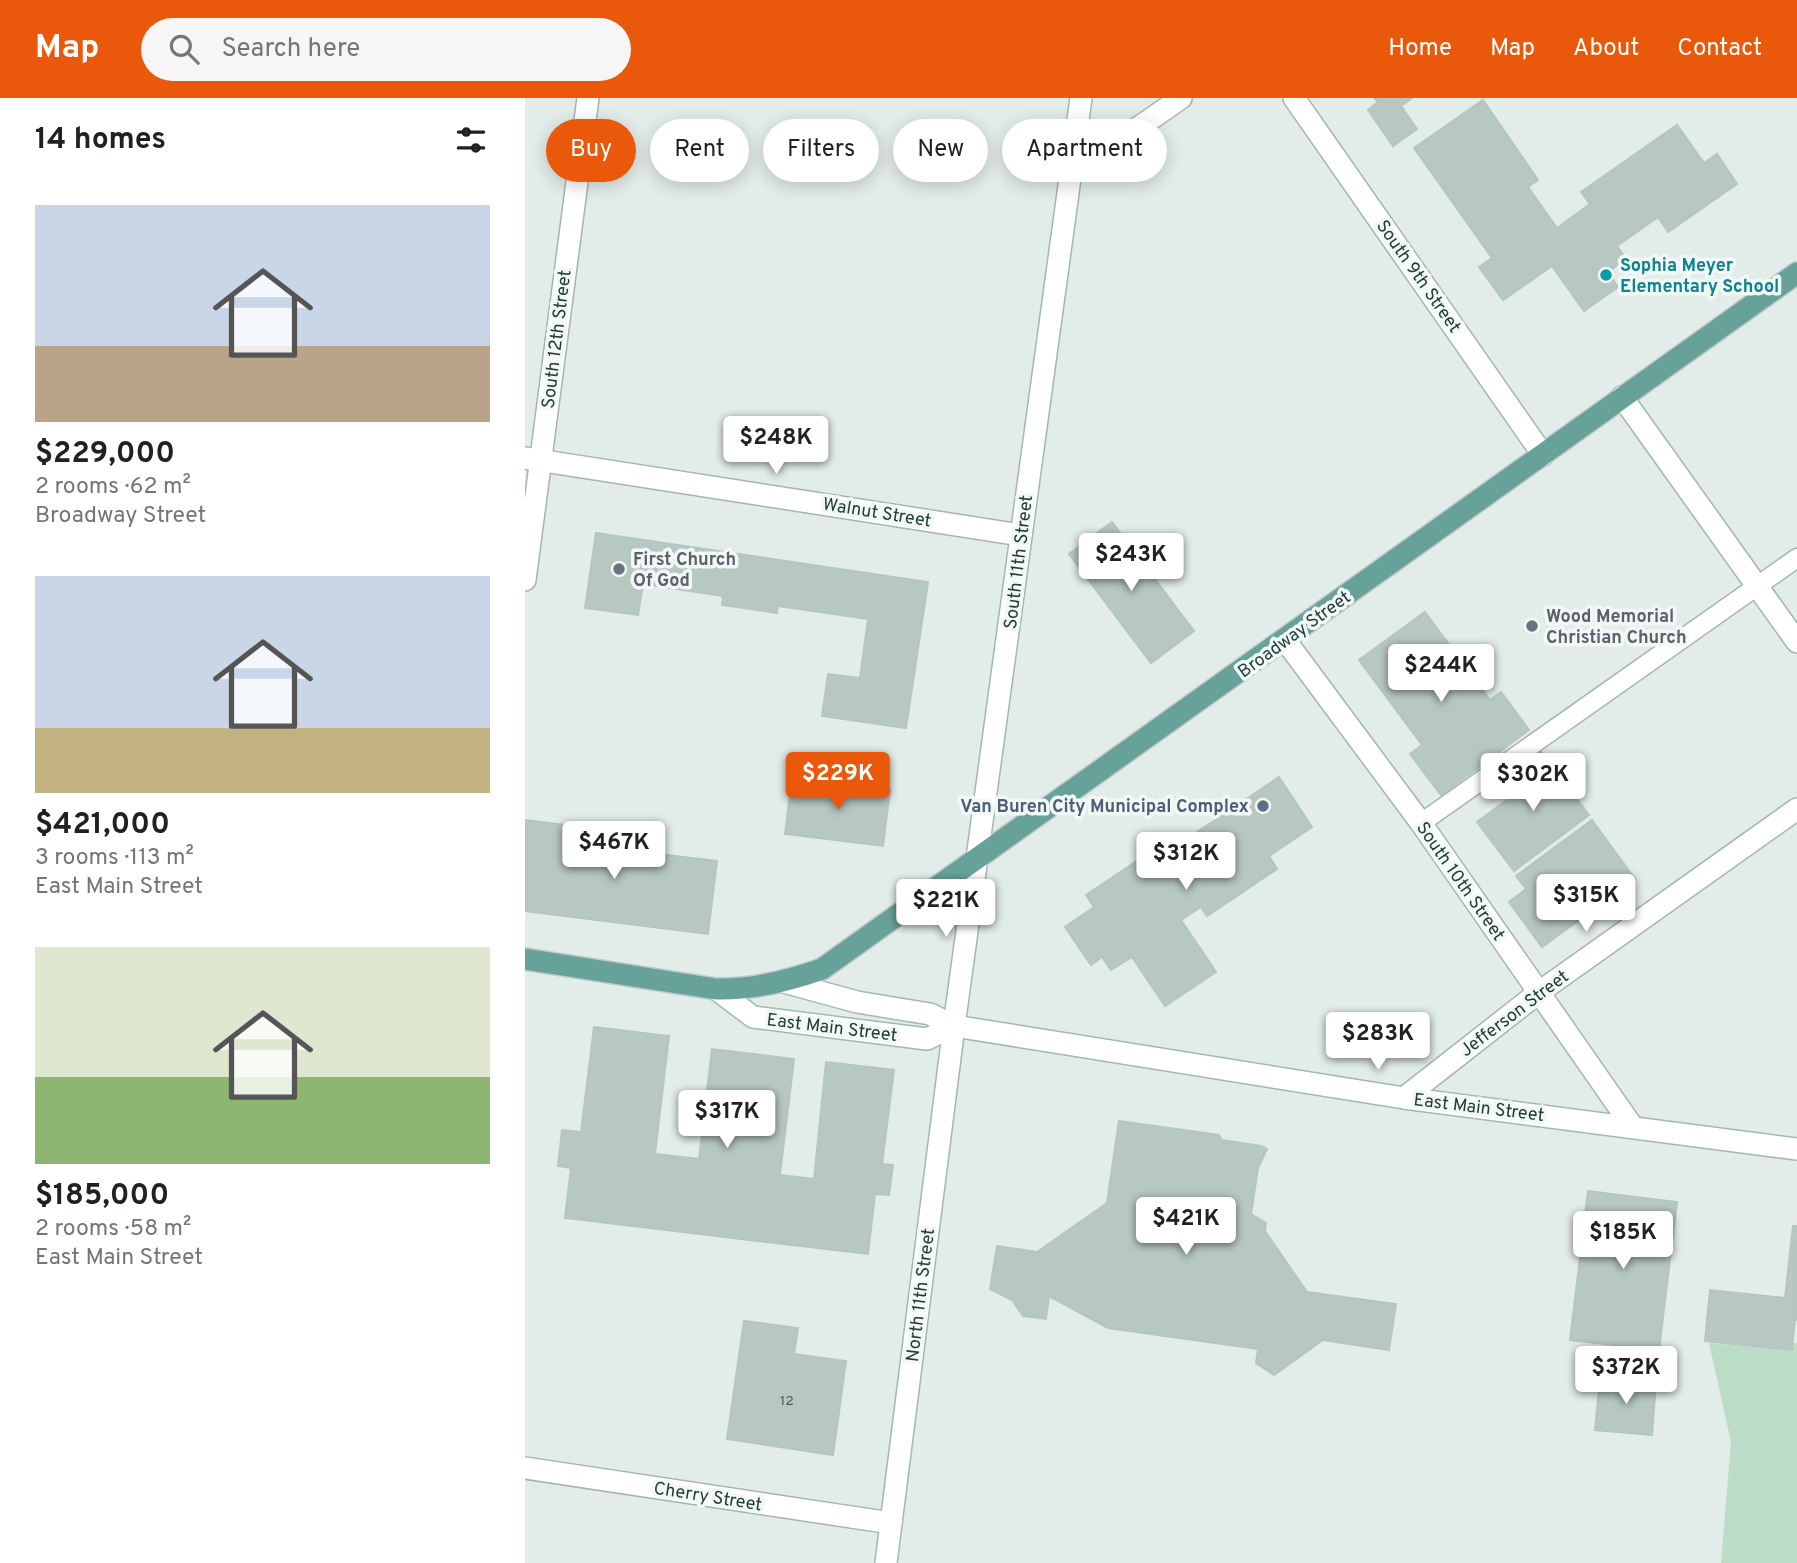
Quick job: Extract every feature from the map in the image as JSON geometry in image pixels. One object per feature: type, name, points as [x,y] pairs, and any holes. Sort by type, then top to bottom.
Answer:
[{"type":"main road","name":"Broadway Street","points":[[784,982],[822,969],[1797,272]]},
{"type":"main road","name":"East Main Street","points":[[525,959],[716,989],[784,982]]},
{"type":"street","name":"South 12th Street","points":[[525,580],[533,459],[589,98]]},
{"type":"street","name":"South 11th Street","points":[[1078,119],[1081,98]]},
{"type":"street","points":[[1151,119],[1181,98]]},
{"type":"street","name":"South 9th Street","points":[[1294,98],[1543,455]]},
{"type":"street","name":"South 11th Street","points":[[954,1027],[1069,182]]},
{"type":"street","points":[[1622,397],[1797,642]]},
{"type":"street","name":"Walnut Street","points":[[533,459],[1021,535]]},
{"type":"street","name":"South 10th Street","points":[[1285,640],[1421,823],[1632,1126]]},
{"type":"street","name":"Jefferson Street","points":[[1404,1098],[1538,993],[1797,809]]},
{"type":"street","name":"East Main Street","points":[[784,982],[857,1002],[930,1014],[954,1027],[1404,1098],[1797,1149]]},
{"type":"street","name":"East Main Street","points":[[716,989],[753,1017],[927,1039],[954,1027]]},
{"type":"street","name":"North 11th Street","points":[[886,1563],[954,1027]]},
{"type":"street","name":"Cherry Street","points":[[525,1468],[891,1523]]},
{"type":"lane","points":[[1421,823],[1797,558]]},
{"type":"green space","points":[[1797,1342],[1797,1563],[1721,1563],[1731,1442],[1709,1343],[1785,1350]]},
{"type":"building","points":[[1374,98],[1412,98],[1401,106],[1417,129],[1393,146],[1368,110],[1378,102]]},
{"type":"building","points":[[1483,100],[1538,180],[1528,187],[1557,228],[1590,204],[1581,192],[1677,125],[1704,163],[1717,154],[1737,184],[1668,232],[1658,217],[1617,246],[1626,259],[1608,272],[1618,287],[1584,311],[1552,266],[1503,300],[1479,267],[1492,258],[1414,148]]},
{"type":"building","points":[[1112,522],[1194,631],[1151,663],[1069,554]]},
{"type":"building","points":[[596,533],[928,582],[906,728],[822,716],[828,674],[860,678],[868,619],[778,606],[777,613],[722,605],[723,596],[643,584],[638,615],[585,608]]},
{"type":"building","points":[[1425,612],[1490,700],[1501,692],[1529,730],[1441,795],[1410,754],[1422,745],[1359,660]]},
{"type":"building","points":[[1539,749],[1589,815],[1514,871],[1477,822],[1523,788],[1510,771]]},
{"type":"building","points":[[1279,777],[1312,827],[1269,856],[1277,869],[1207,916],[1201,907],[1181,920],[1216,972],[1165,1006],[1132,957],[1111,970],[1102,957],[1091,965],[1065,927],[1094,907],[1086,895],[1137,861],[1142,869]]},
{"type":"building","points":[[792,778],[890,790],[883,846],[785,834]]},
{"type":"building","points":[[525,820],[598,829],[596,847],[717,861],[708,934],[525,911]]},
{"type":"building","points":[[1592,820],[1635,879],[1542,947],[1509,902],[1526,889],[1516,876]]},
{"type":"building","points":[[594,1027],[669,1036],[655,1154],[699,1159],[712,1049],[794,1059],[780,1175],[814,1179],[826,1062],[894,1070],[882,1164],[893,1165],[889,1195],[875,1194],[868,1254],[565,1218],[571,1168],[558,1166],[562,1130],[581,1132]]},
{"type":"building","points":[[1119,1121],[1219,1135],[1222,1140],[1267,1149],[1258,1168],[1251,1214],[1266,1223],[1265,1231],[1307,1292],[1396,1304],[1389,1350],[1323,1340],[1274,1375],[1256,1363],[1258,1349],[1108,1328],[1049,1296],[1046,1319],[1023,1316],[1012,1300],[990,1289],[997,1246],[1037,1252],[1107,1203]]},
{"type":"building","points":[[1588,1191],[1677,1202],[1659,1350],[1570,1340]]},
{"type":"building","points":[[1793,1226],[1797,1226],[1797,1320],[1795,1319],[1792,1350],[1705,1341],[1710,1290],[1785,1298]]},
{"type":"building","points":[[744,1321],[798,1328],[794,1354],[846,1361],[833,1455],[727,1439]]},
{"type":"building","points":[[1600,1377],[1656,1382],[1652,1435],[1595,1430]]},
{"type":"place","name":"Sophia Meyer Elementary School","points":[[1606,275]]},
{"type":"place","name":"First Church Of God","points":[[619,569]]},
{"type":"place","name":"Wood Memorial Christian Church","points":[[1532,626]]},
{"type":"place","name":"Van Buren City Municipal Complex","points":[[1263,806]]}]
